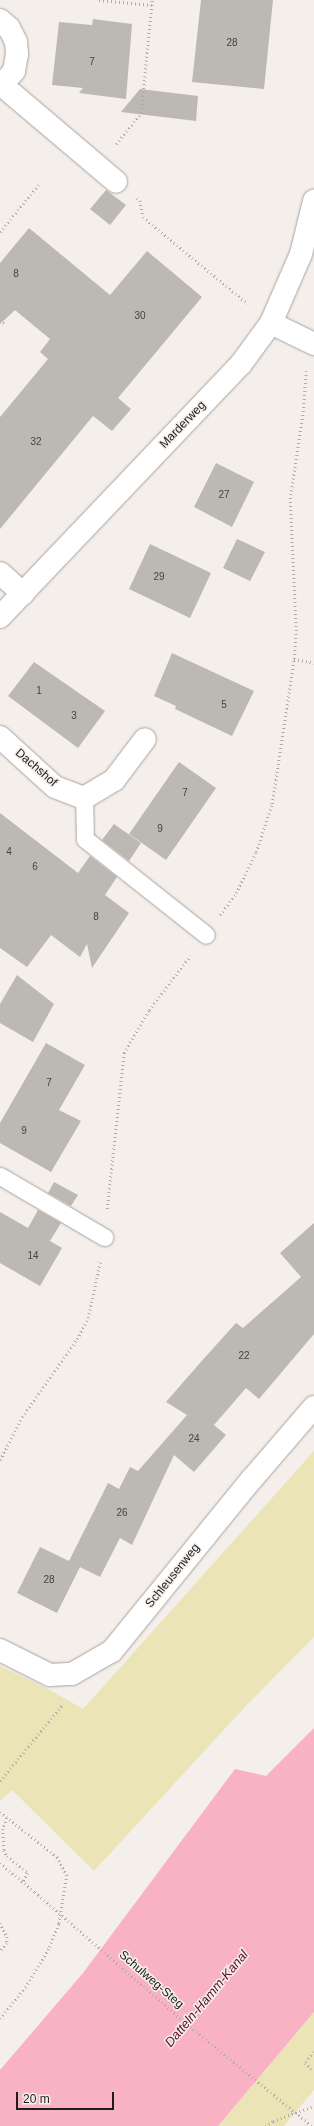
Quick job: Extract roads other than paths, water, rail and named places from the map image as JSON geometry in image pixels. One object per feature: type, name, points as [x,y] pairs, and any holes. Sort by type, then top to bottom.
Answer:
[{"type":"street","points":[[0,20],[9,28],[16,42],[18,54],[14,71],[1,87],[116,182]]},
{"type":"street","name":"Marderweg","points":[[0,617],[241,364],[271,323],[301,254],[314,201]]},
{"type":"street","points":[[271,323],[314,344]]},
{"type":"street","points":[[0,573],[23,594]]},
{"type":"street","name":"Dachshof","points":[[0,737],[55,787],[84,798]]},
{"type":"street","points":[[84,798],[114,780],[145,739]]},
{"type":"street","name":"Schleusenweg","points":[[0,1650],[50,1675],[72,1674],[112,1651],[252,1479],[314,1407]]},
{"type":"lane","points":[[84,798],[85,839],[206,935]]},
{"type":"lane","points":[[0,1176],[104,1238]]},
{"type":"water","name":"Datteln-Hamm-Kanal","points":[[314,1728],[314,2012],[218,2126],[0,2126],[0,2070],[83,1973],[235,1769],[266,1776]]}]
